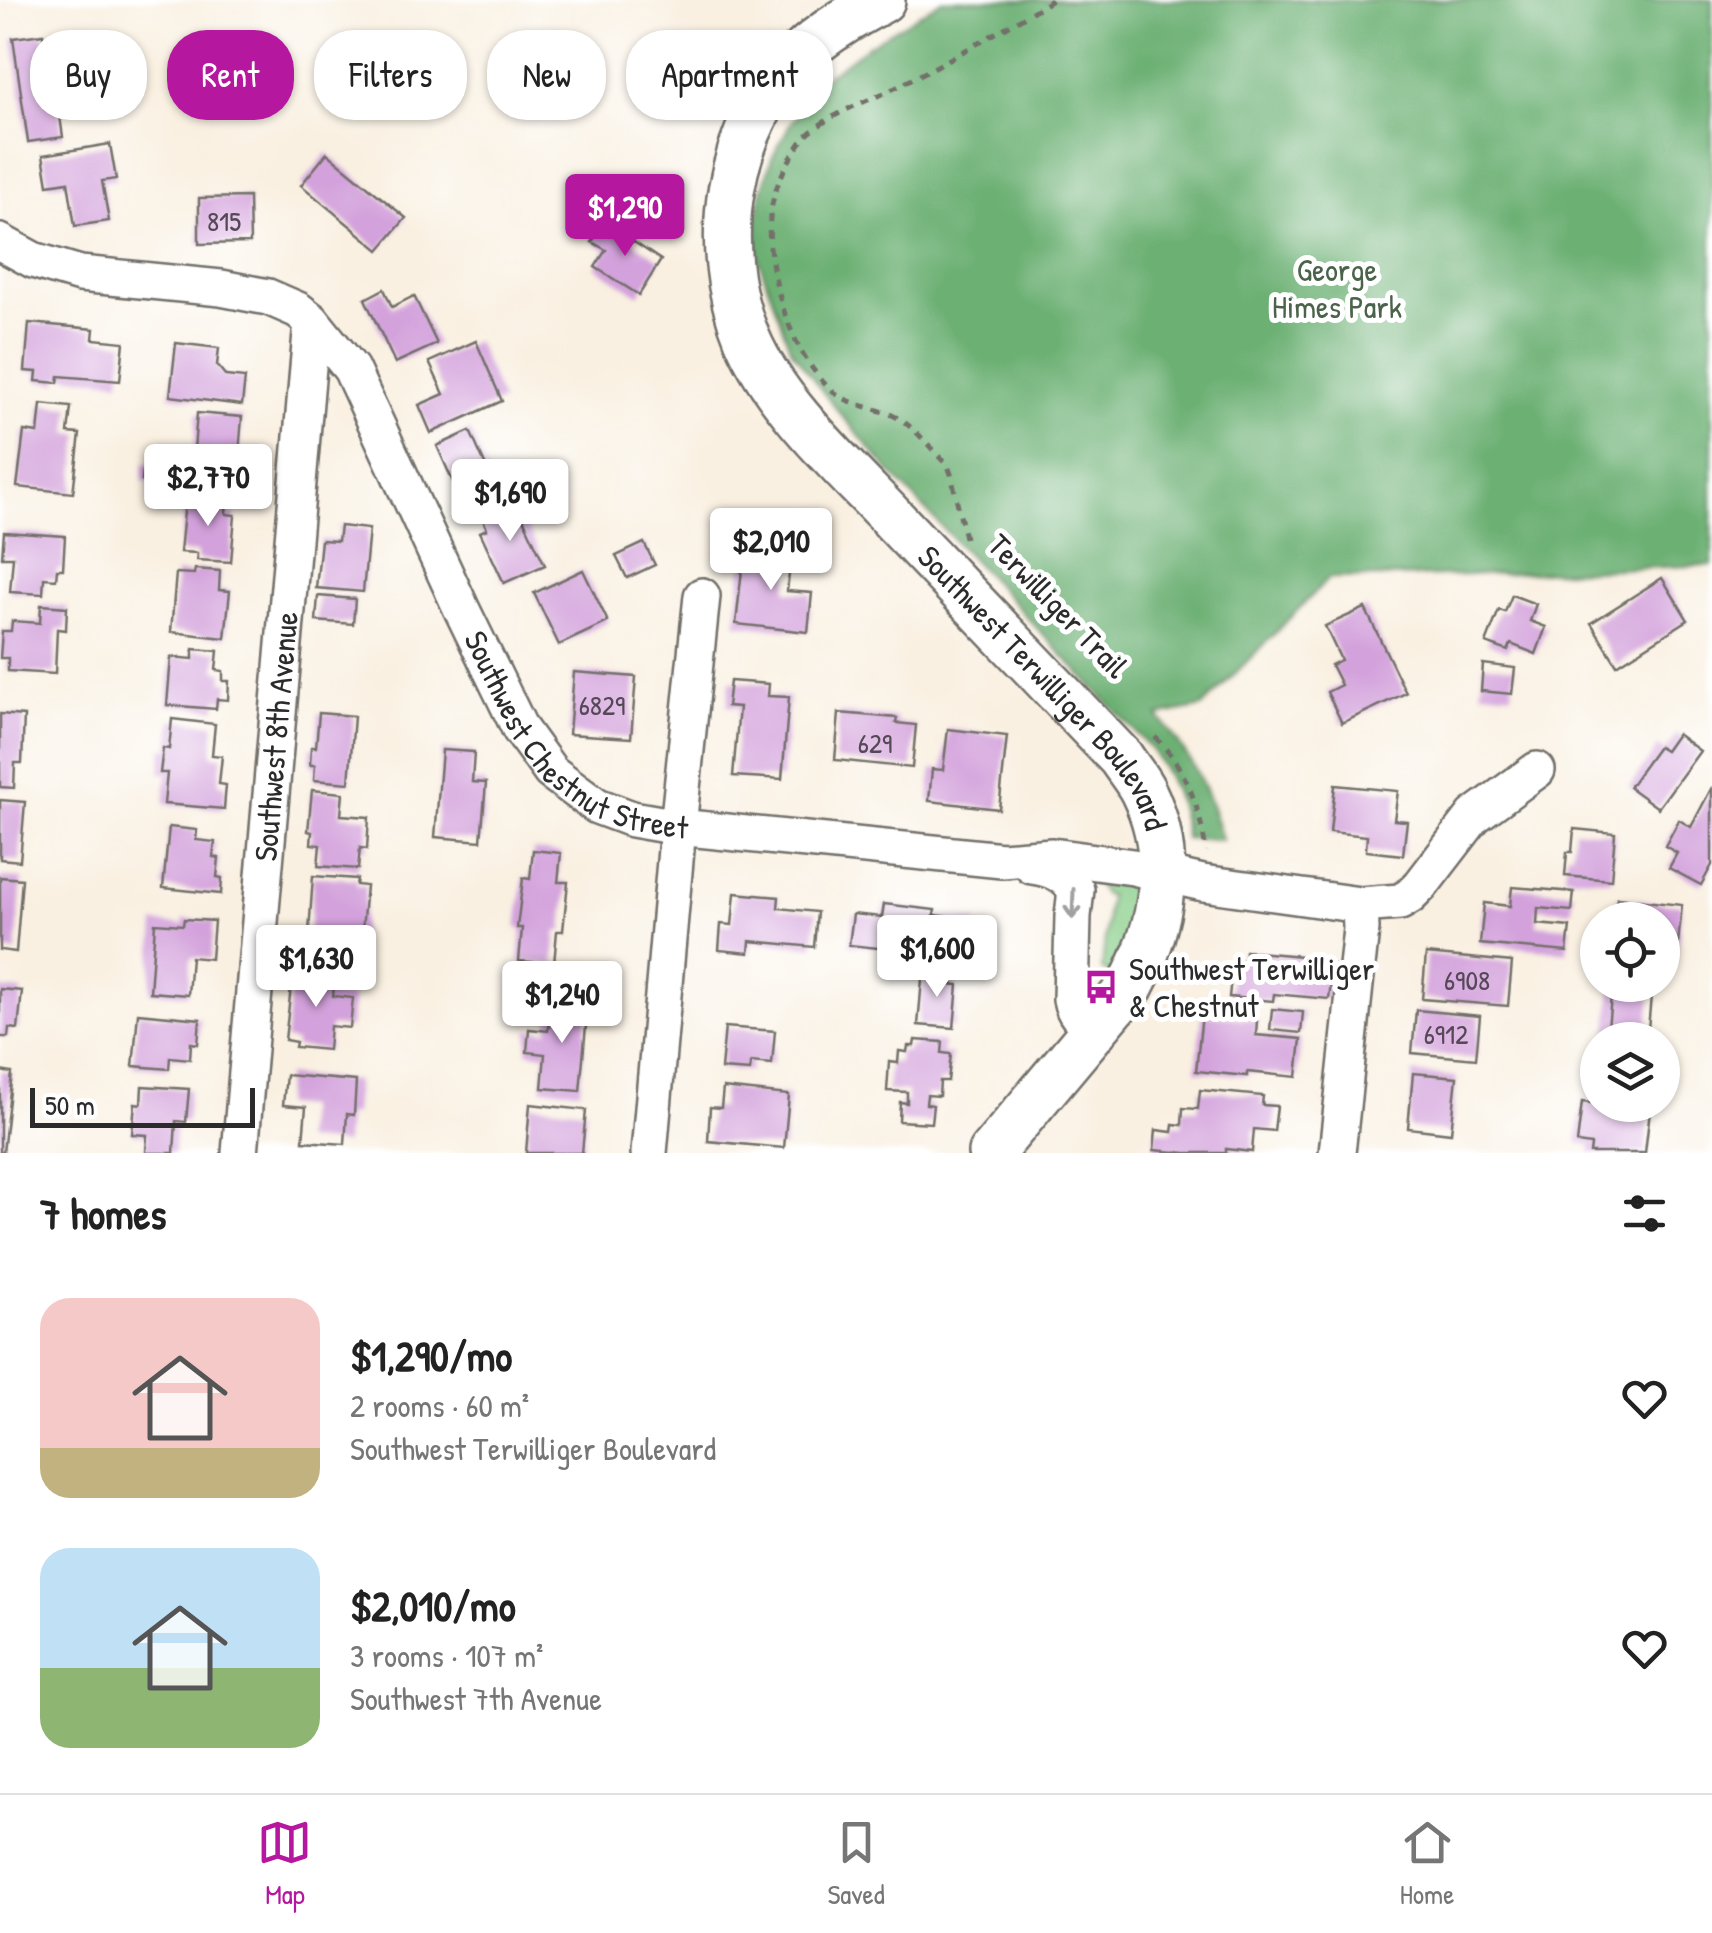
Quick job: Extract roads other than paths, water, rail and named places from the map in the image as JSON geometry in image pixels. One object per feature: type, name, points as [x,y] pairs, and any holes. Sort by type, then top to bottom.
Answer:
[{"type":"main road","name":"Southwest Terwilliger Boulevard","points":[[882,0],[846,19],[797,58],[752,124],[735,172],[727,224],[729,267],[747,338],[786,401],[819,440],[1121,758],[1142,788],[1161,845],[1156,922],[1145,958],[1130,986],[992,1153]]},
{"type":"street","name":"Southwest Chestnut Street","points":[[0,242],[33,260],[80,274],[221,288],[268,298],[298,310],[312,321],[351,369],[520,729],[551,772],[597,806],[632,819],[1002,860],[1052,856],[1360,905],[1400,902],[1410,896],[1474,816],[1537,770]]},
{"type":"street","name":"Southwest 8th Avenue","points":[[240,1153],[312,321]]},
{"type":"street","points":[[649,1153],[702,596]]},
{"type":"street","points":[[1002,860],[1049,868],[1066,876],[1076,890],[1071,999],[1078,1018],[1094,1030]]},
{"type":"street","points":[[1338,1153],[1361,929],[1360,905]]},
{"type":"place","name":"Southwest Terwilliger & Chestnut","points":[[1101,987]]},
{"type":"park label","name":"George Himes Park","points":[[1337,288]]}]
